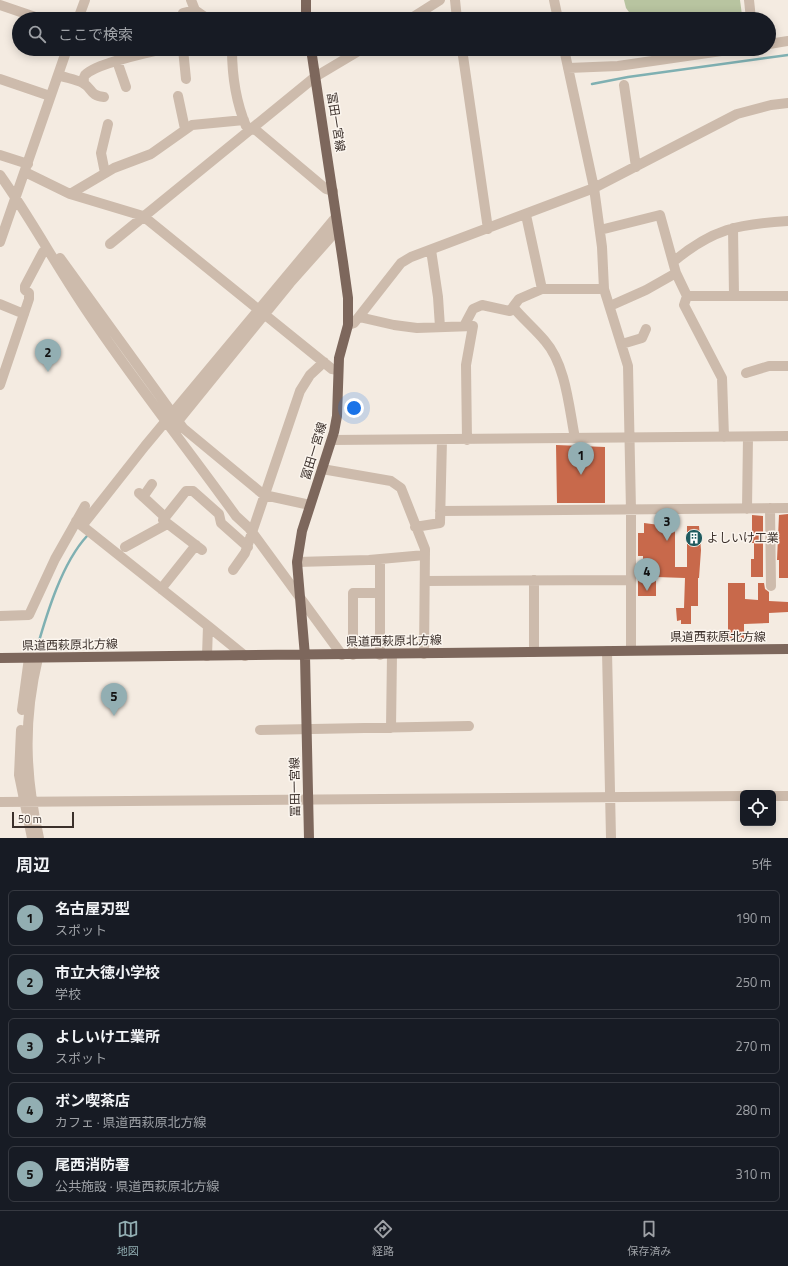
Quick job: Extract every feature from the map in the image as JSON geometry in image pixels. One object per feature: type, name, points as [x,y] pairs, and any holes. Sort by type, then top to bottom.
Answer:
[{"type":"main road","points":[[306,0],[306,12]]},
{"type":"main road","name":"冨田一宮線","points":[[309,838],[305,656],[297,562],[302,531],[332,440],[339,401],[339,358],[348,325],[348,298],[333,191],[311,56]]},
{"type":"main road","name":"県道西萩原北方線","points":[[0,658],[305,656],[607,650],[788,649]]},
{"type":"street","points":[[81,12],[85,0]]},
{"type":"street","points":[[421,12],[440,0]]},
{"type":"street","points":[[455,0],[456,12]]},
{"type":"street","points":[[554,0],[557,12]]},
{"type":"street","points":[[749,0],[750,12]]},
{"type":"street","points":[[0,5],[20,12]]},
{"type":"street","points":[[184,12],[193,5],[200,12]]},
{"type":"street","points":[[776,43],[788,42]]},
{"type":"street","points":[[0,242],[2,228],[16,196],[65,56]]},
{"type":"street","points":[[84,84],[83,79],[86,75],[117,61],[134,56]]},
{"type":"street","points":[[184,56],[186,79]]},
{"type":"street","points":[[232,56],[235,86],[246,126],[257,131],[326,188],[333,191]]},
{"type":"street","points":[[110,244],[315,77],[350,56]]},
{"type":"street","points":[[463,56],[488,229]]},
{"type":"street","points":[[565,56],[594,188],[600,230],[604,289],[628,366],[631,510],[631,650]]},
{"type":"street","points":[[568,68],[618,66],[687,56]]},
{"type":"street","points":[[117,61],[126,88]]},
{"type":"street","points":[[58,75],[84,84],[96,96],[104,97]]},
{"type":"street","points":[[0,78],[50,96]]},
{"type":"street","points":[[624,85],[636,167]]},
{"type":"street","points":[[178,96],[185,129]]},
{"type":"street","points":[[348,325],[354,323],[401,263],[411,257],[594,188],[737,114],[771,104],[788,103]]},
{"type":"street","points":[[70,194],[105,172],[151,154],[192,125],[244,120]]},
{"type":"street","points":[[105,172],[101,152],[108,124]]},
{"type":"street","points":[[0,154],[70,194],[143,216],[332,369],[338,370]]},
{"type":"street","points":[[0,175],[56,252],[172,418],[236,516],[253,532],[300,597],[347,655]]},
{"type":"street","points":[[16,196],[47,249],[94,323],[172,418],[264,495],[310,505]]},
{"type":"street","points":[[526,214],[542,289]]},
{"type":"street","points":[[600,230],[660,215],[676,273],[687,296],[684,305],[722,378],[724,437]]},
{"type":"street","points":[[262,313],[336,217]]},
{"type":"street","points":[[673,262],[692,246],[733,228],[788,221]]},
{"type":"street","points":[[733,228],[734,295]]},
{"type":"street","points":[[0,616],[29,615],[55,559],[79,523],[262,313],[338,229]]},
{"type":"street","points":[[1,380],[30,293],[25,290],[25,286],[43,252],[47,249]]},
{"type":"street","points":[[431,250],[438,297],[440,327]]},
{"type":"street","points":[[610,306],[646,290],[676,273]]},
{"type":"street","points":[[464,326],[473,309],[482,305],[510,311],[519,299],[542,289],[604,289]]},
{"type":"street","points":[[687,296],[788,296]]},
{"type":"street","points":[[0,304],[24,314]]},
{"type":"street","points":[[513,307],[525,322],[546,341],[561,371],[575,438]]},
{"type":"street","points":[[359,317],[417,328],[473,326],[466,365],[467,440]]},
{"type":"street","points":[[622,344],[642,338],[646,329]]},
{"type":"street","points":[[233,570],[248,547],[264,495],[300,391],[310,375],[324,362]]},
{"type":"street","points":[[746,373],[769,366],[788,366]]},
{"type":"street","points":[[332,440],[788,436]]},
{"type":"street","points":[[747,509],[748,437]]},
{"type":"street","points":[[416,527],[440,523],[442,440]]},
{"type":"street","points":[[322,469],[391,481],[401,488],[425,549],[424,654]]},
{"type":"street","points":[[152,484],[141,495],[166,520],[199,547],[161,589]]},
{"type":"street","points":[[125,547],[166,520],[186,491],[193,491],[219,514],[220,523],[248,547]]},
{"type":"street","points":[[79,523],[85,506]]},
{"type":"street","points":[[770,508],[771,586]]},
{"type":"street","points":[[440,511],[788,508]]},
{"type":"street","points":[[79,523],[246,656]]},
{"type":"street","points":[[297,562],[380,559],[425,555]]},
{"type":"street","points":[[380,559],[380,655]]},
{"type":"street","points":[[534,580],[534,652]]},
{"type":"street","points":[[425,581],[631,580]]},
{"type":"street","points":[[347,655],[353,593],[380,593]]},
{"type":"street","points":[[207,656],[208,626]]},
{"type":"street","points":[[607,650],[611,838]]},
{"type":"street","points":[[391,728],[392,654]]},
{"type":"street","points":[[34,658],[22,715],[19,775],[39,838]]},
{"type":"street","points":[[260,730],[469,726]]},
{"type":"street","points":[[0,802],[740,796]]},
{"type":"street","points":[[776,796],[788,796]]},
{"type":"street","points":[[28,802],[32,838]]},
{"type":"green space","points":[[624,0],[740,0],[742,12],[629,12]]},
{"type":"building","points":[[556,445],[605,447],[605,503],[557,503]]},
{"type":"building","points":[[788,514],[788,578],[779,578],[779,560],[777,560],[779,515]]},
{"type":"building","points":[[752,515],[763,516],[763,577],[751,577],[751,559],[754,559],[754,543],[752,543]]},
{"type":"building","points":[[644,523],[675,527],[675,567],[687,567],[687,526],[699,526],[701,550],[698,578],[698,606],[691,606],[691,624],[681,624],[681,620],[677,621],[676,608],[684,608],[685,578],[656,577],[656,596],[638,596],[638,573],[643,573],[643,556],[638,556],[638,533],[644,533]]},
{"type":"building","points":[[728,583],[745,583],[745,599],[758,600],[758,583],[764,583],[765,589],[769,592],[769,601],[788,602],[788,612],[769,613],[769,623],[744,624],[744,639],[728,638]]},
{"type":"waterway","points":[[592,84],[628,77],[788,55]]},
{"type":"waterway","points":[[37,648],[56,589],[70,560],[87,536]]},
{"type":"place","name":"市立大徳小学校","points":[[48,372]]},
{"type":"place","name":"名古屋刃型","points":[[581,475]]},
{"type":"place","name":"よしいけ工業","points":[[694,538]]},
{"type":"place","name":"よしいけ工業所","points":[[667,541]]},
{"type":"place","name":"ボン喫茶店","points":[[647,591]]},
{"type":"place","name":"尾西消防署","points":[[114,716]]}]
